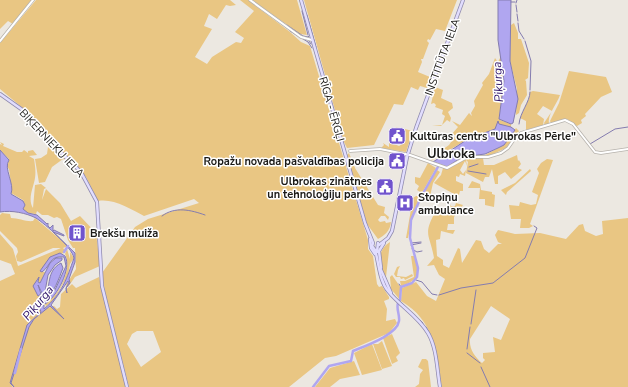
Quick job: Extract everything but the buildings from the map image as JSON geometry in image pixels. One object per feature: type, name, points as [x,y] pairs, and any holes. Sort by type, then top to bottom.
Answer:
[{"type":"main road","name":"RĪGA - ĒRGĻI","points":[[300,0],[364,223],[376,245],[380,274],[386,288],[419,321],[428,333],[432,343],[440,387]]},
{"type":"main road","name":"INSTITŪTA IELA","points":[[381,270],[380,249],[388,237],[408,154],[463,0]]},
{"type":"main road","name":"BIĶERNIEKU IELA","points":[[0,94],[22,110],[51,143],[76,167],[82,174],[98,204],[97,230],[102,286],[127,387]]},
{"type":"main road","name":"RĪGA - ĒRGĻI","points":[[363,218],[376,245],[381,270],[392,295]]},
{"type":"main road","points":[[364,223],[380,274]]},
{"type":"main road","points":[[376,245],[388,237]]},
{"type":"street","points":[[0,41],[33,0]]},
{"type":"street","points":[[250,0],[306,39],[312,39]]},
{"type":"street","points":[[350,151],[377,149],[397,152],[408,154],[440,167],[447,168],[469,157],[488,157],[496,155],[508,148],[514,138],[521,133],[563,120],[569,121],[576,128],[595,152],[601,153],[628,149]]},
{"type":"shaded area","points":[[0,0],[32,0],[13,24],[8,21],[0,29]]},
{"type":"shaded area","points":[[36,0],[230,0],[236,5],[226,5],[217,19],[209,14],[204,26],[212,29],[195,57],[207,64],[212,57],[236,42],[241,43],[244,38],[235,32],[254,11],[240,0],[248,0],[301,42],[310,46],[368,240],[368,249],[373,256],[377,284],[379,287],[382,286],[389,297],[389,299],[384,301],[387,309],[386,321],[395,319],[397,323],[389,333],[336,356],[325,358],[289,387],[129,387],[105,292],[102,273],[135,227],[148,219],[199,203],[194,199],[144,216],[128,207],[110,201],[98,201],[86,177],[59,150],[25,110],[0,89],[0,43]],"holes":[[[137,331],[153,331],[161,352],[141,367],[127,344],[132,334]]]},
{"type":"shaded area","points":[[252,0],[297,0],[307,35],[300,34]]},
{"type":"shaded area","points":[[304,0],[457,0],[445,31],[436,29],[430,40],[428,39],[427,41],[429,43],[423,59],[421,59],[422,62],[418,72],[430,77],[427,88],[420,86],[418,90],[411,87],[403,105],[394,104],[374,145],[347,148],[344,142]]},
{"type":"shaded area","points":[[498,0],[511,0],[510,61],[518,99],[513,123],[511,124],[499,119],[504,81],[498,40]]},
{"type":"shaded area","points":[[514,23],[518,33],[518,39],[521,39],[529,63],[528,78],[525,80],[527,95],[521,105],[519,113],[516,115],[517,89],[510,61],[511,25]]},
{"type":"shaded area","points":[[501,56],[504,79],[496,80],[504,83],[499,117],[500,120],[511,124],[511,127],[499,124],[495,129],[468,139],[431,161],[435,152],[438,153],[449,145],[456,135],[451,135],[458,127],[452,121],[460,125],[469,113],[472,116],[471,113],[475,106],[474,101],[483,85],[482,83],[489,74],[495,58],[498,62]]},
{"type":"shaded area","points":[[569,71],[606,77],[612,92],[601,97],[585,114],[586,116],[581,120],[582,123],[577,126],[567,119],[551,123],[550,121],[559,103]]},
{"type":"shaded area","points":[[435,87],[443,90],[441,98],[452,103],[453,108],[448,112],[451,118],[450,122],[447,120],[442,125],[445,116],[442,114],[443,110],[435,107],[436,105],[434,103],[431,104]]},
{"type":"shaded area","points":[[533,91],[560,95],[552,111],[543,106],[537,114],[544,119],[543,125],[526,130],[526,121],[520,118],[529,98],[530,92]]},
{"type":"shaded area","points":[[552,112],[549,117],[549,124],[545,125],[544,123]]},
{"type":"shaded area","points":[[498,121],[499,124],[511,127],[515,130],[504,145],[485,154],[462,157],[447,167],[433,162],[468,139],[495,129]]},
{"type":"shaded area","points":[[396,127],[413,131],[406,152],[381,148],[384,145],[383,143],[389,147],[389,142],[399,146],[404,143],[405,137],[395,129]]},
{"type":"shaded area","points":[[516,128],[519,131],[506,148],[491,155],[485,155],[504,145]]},
{"type":"shaded area","points":[[0,142],[4,144],[3,146],[17,152],[22,152],[24,150],[28,153],[28,151],[33,150],[37,155],[29,156],[34,159],[35,168],[35,178],[31,197],[31,204],[33,208],[35,185],[41,184],[46,188],[44,189],[42,200],[46,189],[60,203],[71,221],[80,216],[96,233],[100,266],[75,277],[68,287],[66,285],[76,269],[75,248],[73,248],[68,240],[61,219],[48,215],[42,215],[37,211],[36,214],[28,213],[23,209],[25,205],[23,200],[11,193],[9,169],[7,167],[9,159],[0,150],[0,144],[2,145]]},
{"type":"shaded area","points":[[50,145],[67,160],[63,159],[52,167],[45,182],[39,183],[35,159],[41,158],[47,154],[48,147]]},
{"type":"shaded area","points":[[0,150],[9,160],[7,167],[12,186],[11,194],[23,201],[25,205],[23,209],[28,213],[37,215],[47,224],[48,223],[50,228],[53,225],[53,231],[54,230],[64,236],[53,232],[32,216],[23,213],[5,211],[0,212]]},
{"type":"shaded area","points":[[349,153],[355,168],[378,205],[385,207],[384,213],[389,217],[388,220],[385,216],[381,216],[378,220],[380,222],[385,221],[386,223],[391,222],[390,228],[387,232],[378,239],[367,224],[348,159],[347,155]]},
{"type":"shaded area","points":[[517,155],[518,161],[519,160],[521,164],[518,168],[522,170],[511,179],[505,172],[498,176],[498,184],[495,184],[492,169],[489,177],[485,177],[483,182],[466,173],[468,162],[466,160],[467,166],[465,161],[460,170],[463,174],[466,170],[465,176],[460,174],[459,177],[456,176],[456,181],[463,184],[463,191],[460,191],[459,195],[454,194],[434,183],[441,175],[443,168],[449,168],[468,158],[483,158],[484,165],[494,165]]},
{"type":"shaded area","points":[[547,159],[553,160],[530,224],[533,226],[529,228],[520,228],[521,219],[511,219],[509,205],[519,206],[520,202],[531,205],[536,204],[538,195],[532,192],[539,173],[537,169],[541,163]]},
{"type":"shaded area","points":[[428,163],[436,168],[422,193],[417,190],[419,186],[415,183],[415,177],[420,178]]},
{"type":"shaded area","points":[[530,169],[531,171],[507,192],[506,195],[501,190],[515,183]]},
{"type":"shaded area","points":[[437,170],[440,172],[433,183],[429,201],[421,197]]},
{"type":"shaded area","points":[[472,181],[480,184],[481,190],[492,192],[492,194],[495,195],[494,207],[485,205],[485,199],[479,199],[480,188],[468,188]]},
{"type":"shaded area","points":[[416,196],[421,196],[414,211],[408,238],[406,238],[413,198]]},
{"type":"shaded area","points":[[449,203],[451,206],[455,206],[456,203],[463,205],[454,217],[454,224],[448,224],[447,230],[455,230],[453,234],[441,231],[440,239],[436,240],[437,256],[443,260],[443,265],[449,268],[458,248],[460,249],[462,263],[476,240],[481,241],[484,249],[489,253],[498,244],[502,244],[498,242],[495,235],[498,230],[515,234],[540,233],[566,239],[579,225],[583,224],[585,231],[596,236],[603,234],[602,221],[628,218],[628,387],[442,387],[432,338],[421,318],[401,301],[402,288],[416,282],[427,296],[436,301],[445,279],[439,275],[434,265],[427,266],[434,258],[428,230],[436,211],[449,208]],"holes":[[[491,306],[510,319],[501,340],[493,337],[495,352],[483,353],[483,358],[485,360],[482,363],[473,352],[470,346],[470,339]]]},
{"type":"shaded area","points":[[2,213],[10,214],[11,218],[28,221],[33,221],[35,218],[68,246],[63,248],[65,250],[64,253],[50,257],[42,272],[45,272],[40,283],[37,279],[34,286],[38,296],[42,294],[43,304],[39,308],[41,312],[54,306],[57,309],[60,307],[61,294],[72,284],[76,288],[99,277],[126,387],[14,387],[11,383],[16,366],[10,383],[13,387],[0,387],[0,281],[15,274],[11,264],[0,260],[0,234],[13,249],[18,266],[61,248],[53,248],[21,262],[17,261],[17,248],[0,231],[0,215]],"holes":[[[41,312],[32,322],[25,335],[29,323]]]},
{"type":"shaded area","points":[[62,241],[75,253],[75,262],[69,279],[70,283],[66,287],[68,281],[51,305],[64,319],[50,306],[34,319],[29,327],[11,383],[14,387],[10,383],[27,325],[41,312],[39,307],[44,305],[44,309],[60,292],[74,258],[72,253]]},
{"type":"shaded area","points":[[390,242],[386,277],[390,289],[382,270],[380,257],[381,252]]},
{"type":"shaded area","points":[[67,249],[70,259],[70,252],[74,258],[70,264],[68,275],[71,269],[70,272],[53,301],[45,307],[46,305],[43,304],[54,296],[63,283],[67,267],[65,254]]},
{"type":"shaded area","points":[[60,253],[65,256],[67,261],[65,275],[54,295],[45,304],[44,302],[54,292],[66,266],[64,257],[53,259],[45,270],[42,272],[40,271],[50,257]]},
{"type":"shaded area","points":[[411,256],[414,256],[417,267],[415,279],[401,286],[400,281],[405,281],[414,277]]},
{"type":"shaded area","points":[[56,258],[62,258],[62,260],[55,265],[48,275],[44,297],[38,285],[41,294],[38,296],[33,286],[39,277],[38,282],[40,283],[50,263]]},
{"type":"shaded area","points":[[61,263],[63,268],[54,290],[45,299],[51,274],[56,266]]},
{"type":"shaded area","points":[[400,266],[397,276],[406,277],[412,274],[413,276],[405,280],[404,278],[401,279],[400,277],[396,277],[394,274],[397,267]]},
{"type":"shaded area","points":[[392,275],[401,288],[400,300],[391,289],[390,277]]},
{"type":"shaded area","points":[[392,334],[400,353],[396,357],[398,361],[392,364],[383,338]]},
{"type":"shaded area","points":[[382,341],[392,366],[382,369],[373,344],[378,344]]},
{"type":"shaded area","points":[[372,344],[382,370],[362,375],[354,353]]},
{"type":"shaded area","points":[[422,359],[426,359],[428,361],[431,387],[415,387],[419,384],[420,374],[423,370],[418,367]]},
{"type":"shaded area","points":[[354,361],[360,375],[340,379],[330,387],[315,387],[330,368]]},
{"type":"waterway","points":[[516,5],[517,12]]},
{"type":"waterway","points":[[302,11],[308,35]]},
{"type":"waterway","points":[[517,14],[518,21]]},
{"type":"waterway","points":[[307,15],[316,47]]},
{"type":"waterway","points":[[518,23],[519,31],[524,39]]},
{"type":"waterway","points":[[287,25],[303,36],[308,37]]},
{"type":"waterway","points":[[290,31],[308,42]]},
{"type":"waterway","points":[[525,41],[531,61],[530,90]]},
{"type":"waterway","points":[[308,42],[312,48]]},
{"type":"waterway","points":[[519,124],[521,115],[530,96],[530,92]]},
{"type":"waterway","points":[[590,144],[615,129],[628,127]]},
{"type":"waterway","points":[[469,167],[478,164]]},
{"type":"waterway","name":"Piķurga","points":[[400,300],[401,287],[412,283],[417,277],[418,268],[410,238],[411,220],[421,197],[439,165]]},
{"type":"waterway","points":[[468,171],[486,174]]},
{"type":"waterway","points":[[162,216],[178,210],[189,210],[205,215]]},
{"type":"waterway","points":[[439,295],[461,288],[493,283],[525,258],[537,228],[534,226]]},
{"type":"waterway","points":[[411,243],[421,242]]},
{"type":"waterway","points":[[411,245],[421,243]]},
{"type":"waterway","name":"Piķurga","points":[[64,252],[68,246]]},
{"type":"waterway","name":"Piķurga","points":[[412,249],[417,252],[422,251]]},
{"type":"waterway","points":[[416,280],[422,282],[432,294],[437,295]]},
{"type":"waterway","points":[[471,324],[476,290]]},
{"type":"waterway","name":"Piķurga","points":[[313,387],[329,366],[351,361],[353,351],[372,343],[393,331],[399,321],[397,308],[398,303]]},
{"type":"waterway","points":[[402,303],[409,310]]},
{"type":"waterway","points":[[420,320],[423,323]]},
{"type":"waterway","points":[[426,327],[430,334]]},
{"type":"waterway","points":[[467,349],[470,327]]},
{"type":"waterway","name":"Piķurga","points":[[15,373],[21,349]]},
{"type":"waterway","points":[[467,353],[480,363]]},
{"type":"waterway","points":[[481,367],[490,387]]},
{"type":"place","name":"Kultūras centrs \"Ulbrokas Pērle\"","points":[[397,136]]},
{"type":"place","name":"Ropažu novada pašvaldības policija","points":[[397,161]]},
{"type":"place","name":"Ulbrokas zinātnes un tehnoloģiju parks","points":[[385,187]]},
{"type":"place","name":"Stopiņu ambulance","points":[[405,203]]},
{"type":"place","name":"Brekšu muiža","points":[[77,233]]},
{"type":"district","name":"Ulbroka","points":[[451,153]]}]
